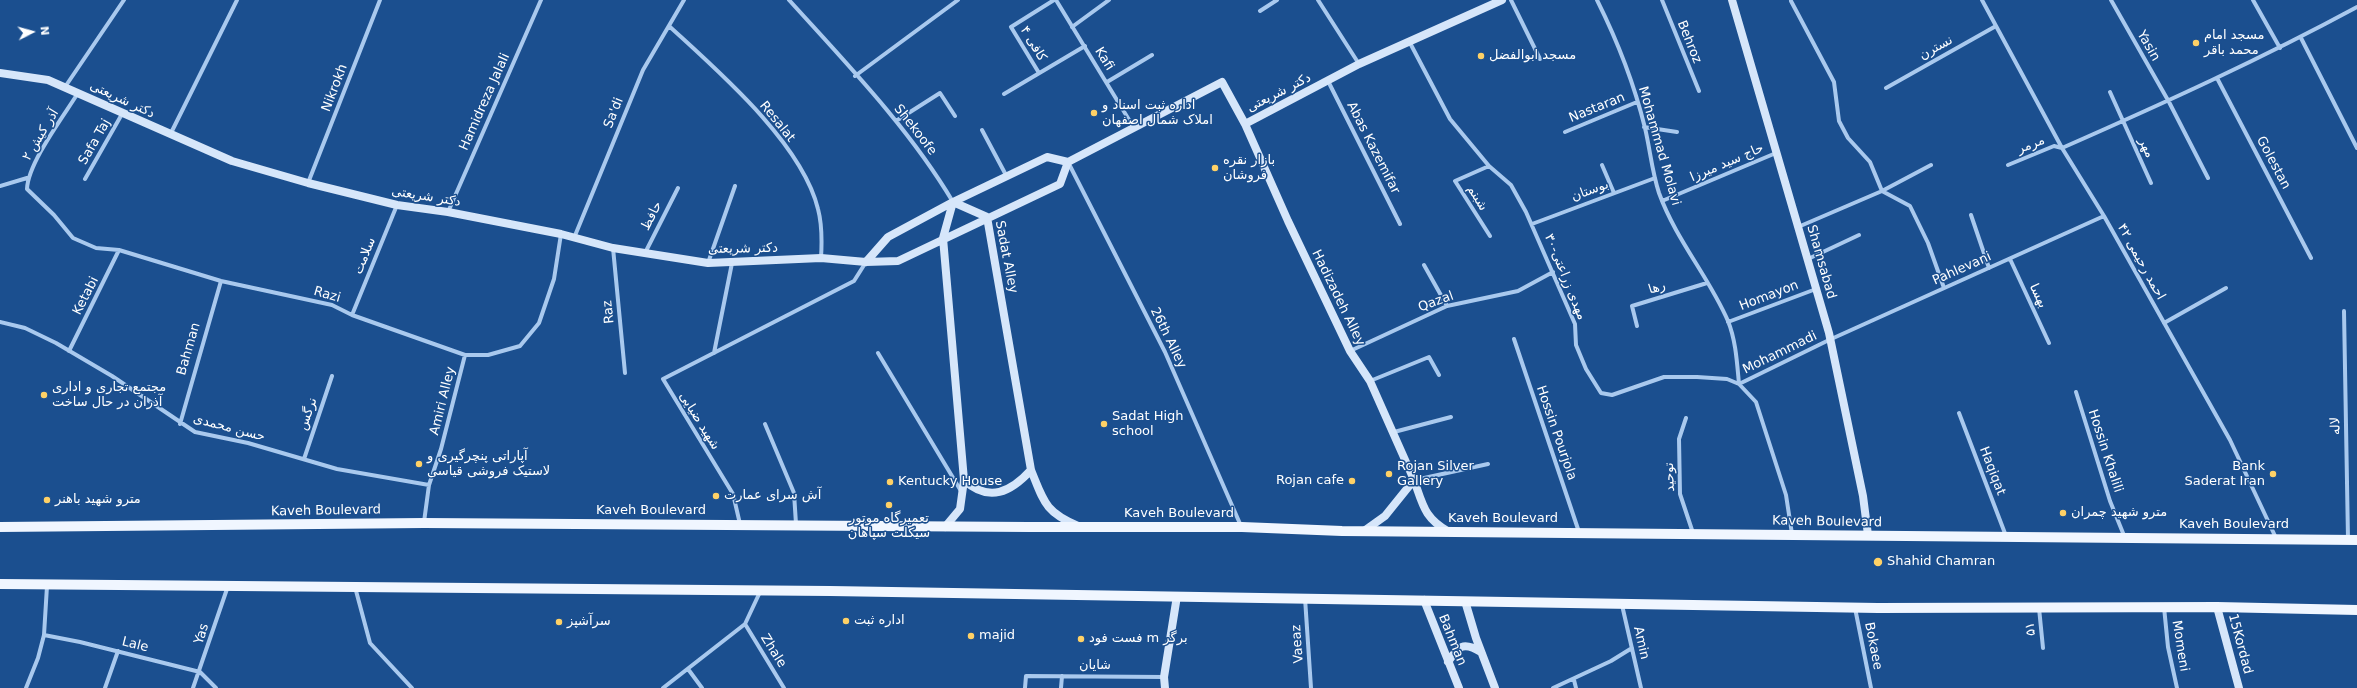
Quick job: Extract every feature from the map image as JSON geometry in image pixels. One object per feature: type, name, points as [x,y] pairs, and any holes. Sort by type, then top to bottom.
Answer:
[{"type":"main road","name":"Kaveh Boulevard","points":[[0,527],[424,523],[945,527],[1079,526],[1242,527],[1449,532],[2276,538],[2353,540]]},
{"type":"main road","points":[[0,584],[760,590],[1855,608],[2217,607],[2357,610]]},
{"type":"street","points":[[65,87],[124,0]]},
{"type":"street","points":[[170,136],[237,0]]},
{"type":"street","name":"Nikrokh","points":[[308,183],[380,0]]},
{"type":"street","name":"Hamidreza Jalali","points":[[448,212],[541,0]]},
{"type":"street","name":"Sa'di","points":[[574,238],[643,70],[684,0]]},
{"type":"street","name":"Shekoofe","points":[[789,0],[896,121],[935,172],[953,202]]},
{"type":"street","points":[[949,0],[952,4]]},
{"type":"street","points":[[855,76],[958,0]]},
{"type":"street","name":"Kafi","points":[[1055,0],[1085,46],[1134,128]]},
{"type":"street","name":"کافی ۴","points":[[1039,73],[1011,27],[1055,0]]},
{"type":"street","points":[[1072,27],[1109,0]]},
{"type":"street","points":[[1260,11],[1277,0]]},
{"type":"street","points":[[1318,0],[1359,64]]},
{"type":"street","name":"دکتر شریعتی","points":[[0,73],[48,80],[170,136],[232,161],[308,183],[397,205],[448,212],[560,234],[613,248],[708,263],[821,258],[866,262],[898,261],[987,217],[1060,184],[1068,162],[1222,82],[1245,124],[1359,64],[1502,0]]},
{"type":"street","points":[[1511,0],[1540,59]]},
{"type":"street","name":"Mohammad Molavi","points":[[1597,0],[1616,39],[1644,127],[1655,178],[1669,219],[1728,322],[1736,353],[1739,384]]},
{"type":"street","name":"Behroz","points":[[1662,0],[1698,91]]},
{"type":"street","name":"Shamsabad","points":[[1732,0],[1816,289],[1829,340],[1863,496],[1868,535]]},
{"type":"street","name":"Yasin","points":[[2111,0],[2169,102],[2208,178]]},
{"type":"street","points":[[2253,0],[2280,48]]},
{"type":"street","points":[[1791,1],[1834,82],[1839,121],[1848,138],[1870,162],[1882,192],[1910,206],[1928,243],[1944,288]]},
{"type":"street","name":"۴۲ احمد رحیمی","points":[[1984,1],[2062,148],[2104,216],[2230,440],[2276,538]]},
{"type":"street","name":"مرمر","points":[[2008,165],[2054,146],[2062,148],[2169,102],[2301,38],[2357,7]]},
{"type":"street","name":"Resalat","points":[[669,26],[730,82],[780,139],[788,151],[808,182],[818,210],[821,258]]},
{"type":"street","name":"نسترن","points":[[1886,88],[1996,26]]},
{"type":"street","points":[[2301,38],[2357,148]]},
{"type":"street","name":"۳۰-مهدی زراعتی","points":[[1409,41],[1450,119],[1488,166],[1511,185],[1532,224],[1575,324],[1576,345],[1586,369],[1601,393],[1612,395],[1664,377],[1697,376],[1727,380],[1739,384]]},
{"type":"street","points":[[1004,94],[1085,46]]},
{"type":"street","points":[[1107,82],[1152,55]]},
{"type":"street","name":"Golestan","points":[[2216,78],[2311,258]]},
{"type":"street","name":"Abas Kazemifar","points":[[1328,81],[1400,224]]},
{"type":"street","name":"مهر","points":[[2110,92],[2122,122],[2151,182]]},
{"type":"street","name":"آذر کیش ۲","points":[[27,189],[27,178],[52,133],[78,93]]},
{"type":"street","points":[[896,121],[940,93],[955,116]]},
{"type":"street","name":"Nastaran","points":[[1565,132],[1636,102]]},
{"type":"street","name":"Safa Taj","points":[[85,180],[122,114]]},
{"type":"street","name":"Hadizadeh Alley","points":[[1245,124],[1288,221],[1350,351],[1370,381],[1394,432],[1426,514],[1435,524],[1449,532]]},
{"type":"street","points":[[1644,127],[1677,132]]},
{"type":"street","points":[[982,130],[1008,177]]},
{"type":"street","name":"حاج سید میرزا","points":[[1662,201],[1776,153]]},
{"type":"street","points":[[866,262],[888,236],[953,202],[1047,157],[1068,162]]},
{"type":"street","name":"26th Alley","points":[[1068,162],[1165,352],[1242,527]]},
{"type":"street","points":[[1602,165],[1614,193]]},
{"type":"street","points":[[1798,227],[1882,192],[1932,165]]},
{"type":"street","name":"شبنم","points":[[1488,166],[1455,181],[1490,236]]},
{"type":"street","points":[[0,186],[27,178]]},
{"type":"street","name":"بوستان","points":[[1532,224],[1655,178]]},
{"type":"street","points":[[708,263],[736,186]]},
{"type":"street","name":"حافظ","points":[[645,253],[678,188]]},
{"type":"street","name":"Razi","points":[[27,189],[54,215],[73,238],[96,248],[119,250],[221,281],[332,305],[352,314],[464,355],[488,355],[520,346],[539,323],[554,279],[560,234]]},
{"type":"street","points":[[945,527],[960,509],[964,480],[943,238],[953,202]]},
{"type":"street","name":"Sadat Alley","points":[[953,202],[987,217],[1031,470],[1048,509],[1060,518],[1079,526]]},
{"type":"street","name":"سلامت","points":[[352,314],[397,205]]},
{"type":"street","points":[[1971,215],[1989,268]]},
{"type":"street","name":"Pahlevani","points":[[1829,340],[2104,216]]},
{"type":"street","points":[[1807,259],[1859,235]]},
{"type":"street","name":"Raz","points":[[613,248],[625,373]]},
{"type":"street","name":"Ketabi","points":[[69,351],[119,250]]},
{"type":"street","name":"بهسا","points":[[2010,259],[2049,343]]},
{"type":"street","name":"شهید ضیایی","points":[[740,525],[733,494],[663,379],[854,281],[866,262]]},
{"type":"street","points":[[714,353],[732,263]]},
{"type":"street","points":[[1424,265],[1447,306]]},
{"type":"street","name":"Qazal","points":[[1350,351],[1447,306],[1518,291],[1553,272]]},
{"type":"street","name":"Bahman","points":[[180,424],[221,281]]},
{"type":"street","name":"رها","points":[[1637,326],[1632,306],[1706,283]]},
{"type":"street","points":[[2164,323],[2226,288]]},
{"type":"street","name":"Homayon","points":[[1728,322],[1816,289]]},
{"type":"street","name":"لاله","points":[[2344,311],[2353,540]]},
{"type":"street","name":"حسن محمدی","points":[[0,322],[25,328],[69,351],[112,376],[180,424],[195,432],[248,443],[337,469],[429,485]]},
{"type":"street","name":"Hossin Pourjola","points":[[1514,339],[1579,533]]},
{"type":"street","name":"Mohammadi","points":[[1739,384],[1829,340]]},
{"type":"street","points":[[878,353],[962,494]]},
{"type":"street","name":"Amiri Alley","points":[[424,523],[429,485],[441,449],[464,355]]},
{"type":"street","points":[[1370,381],[1429,357],[1439,375]]},
{"type":"street","name":"نرگس","points":[[304,459],[332,376]]},
{"type":"street","points":[[1739,384],[1756,402],[1786,496],[1792,534]]},
{"type":"street","name":"Hossin Khalili","points":[[2076,392],[2110,501],[2125,538]]},
{"type":"street","name":"Haqiqat","points":[[1959,413],[2007,536]]},
{"type":"street","points":[[1394,432],[1452,417]]},
{"type":"street","name":"توحید","points":[[1686,418],[1679,439],[1680,494],[1693,534]]},
{"type":"street","points":[[765,424],[794,493],[796,525]]},
{"type":"street","points":[[1364,531],[1385,516],[1414,480],[1488,464]]},
{"type":"street","points":[[964,480],[974,489],[988,492],[1008,490],[1018,484],[1031,470]]},
{"type":"street","points":[[26,688],[38,658],[44,635],[47,585]]},
{"type":"street","name":"Yas","points":[[193,688],[200,672],[228,586]]},
{"type":"street","points":[[355,587],[370,643],[412,688]]},
{"type":"street","points":[[663,688],[745,624],[760,590]]},
{"type":"street","points":[[1165,688],[1164,677],[1177,596]]},
{"type":"street","name":"Vaeaz","points":[[1305,598],[1311,688]]},
{"type":"street","name":"Bahman","points":[[1424,600],[1459,688]]},
{"type":"street","name":"Bahman","points":[[1465,601],[1481,652],[1495,688]]},
{"type":"street","name":"Amin","points":[[1622,603],[1641,688]]},
{"type":"street","name":"Momeni","points":[[2164,607],[2168,647],[2177,688]]},
{"type":"street","name":"15Kordad","points":[[2217,607],[2239,688]]},
{"type":"street","name":"Bokaee","points":[[1855,608],[1871,688]]},
{"type":"street","name":"۵۱","points":[[2039,608],[2043,648]]},
{"type":"street","name":"Zhale","points":[[745,624],[784,688]]},
{"type":"street","name":"Lale","points":[[44,635],[118,651],[200,672]]},
{"type":"street","points":[[1448,662],[1457,650],[1463,646],[1472,647],[1481,652]]},
{"type":"street","points":[[1553,688],[1574,680],[1632,648]]},
{"type":"street","points":[[105,688],[118,651]]},
{"type":"street","points":[[688,669],[702,688]]},
{"type":"street","points":[[200,672],[216,688]]},
{"type":"street","name":"شایان","points":[[1025,688],[1026,676],[1164,677]]},
{"type":"street","points":[[1061,688],[1062,676]]},
{"type":"street","points":[[1574,680],[1576,688]]},
{"type":"place","name":"مسجد امام محمد باقر","points":[[2196,43]]},
{"type":"place","name":"مسجد ابوالفضل","points":[[1481,56]]},
{"type":"place","name":"اداره ثبت اسناد و املاک شمال اصفهان","points":[[1094,113]]},
{"type":"place","name":"بازار نقره فروشان","points":[[1215,168]]},
{"type":"place","name":"مجتمع تجاری و اداری آذران در حال ساخت","points":[[44,395]]},
{"type":"place","name":"Sadat High school","points":[[1104,424]]},
{"type":"place","name":"آپاراتی پنچرگیری و لاستیک فروشی قیاسی","points":[[419,464]]},
{"type":"place","name":"Rojan Silver Gallery","points":[[1389,474]]},
{"type":"place","name":"Bank Saderat Iran","points":[[2273,474]]},
{"type":"place","name":"Rojan cafe","points":[[1352,481]]},
{"type":"place","name":"Kentucky House","points":[[890,482]]},
{"type":"place","name":"آش سرای عمارت","points":[[716,496]]},
{"type":"place","name":"مترو شهید باهنر","points":[[47,500]]},
{"type":"place","name":"تعمیرگاه موتور سیکلت سپاهان","points":[[889,505]]},
{"type":"place","name":"مترو شهید چمران","points":[[2063,513]]},
{"type":"place","name":"Shahid Chamran","points":[[1878,562]]},
{"type":"place","name":"اداره ثبت","points":[[846,621]]},
{"type":"place","name":"سرآشپز","points":[[559,622]]},
{"type":"place","name":"majid","points":[[971,636]]},
{"type":"place","name":"فست فود m برگر","points":[[1081,639]]}]
